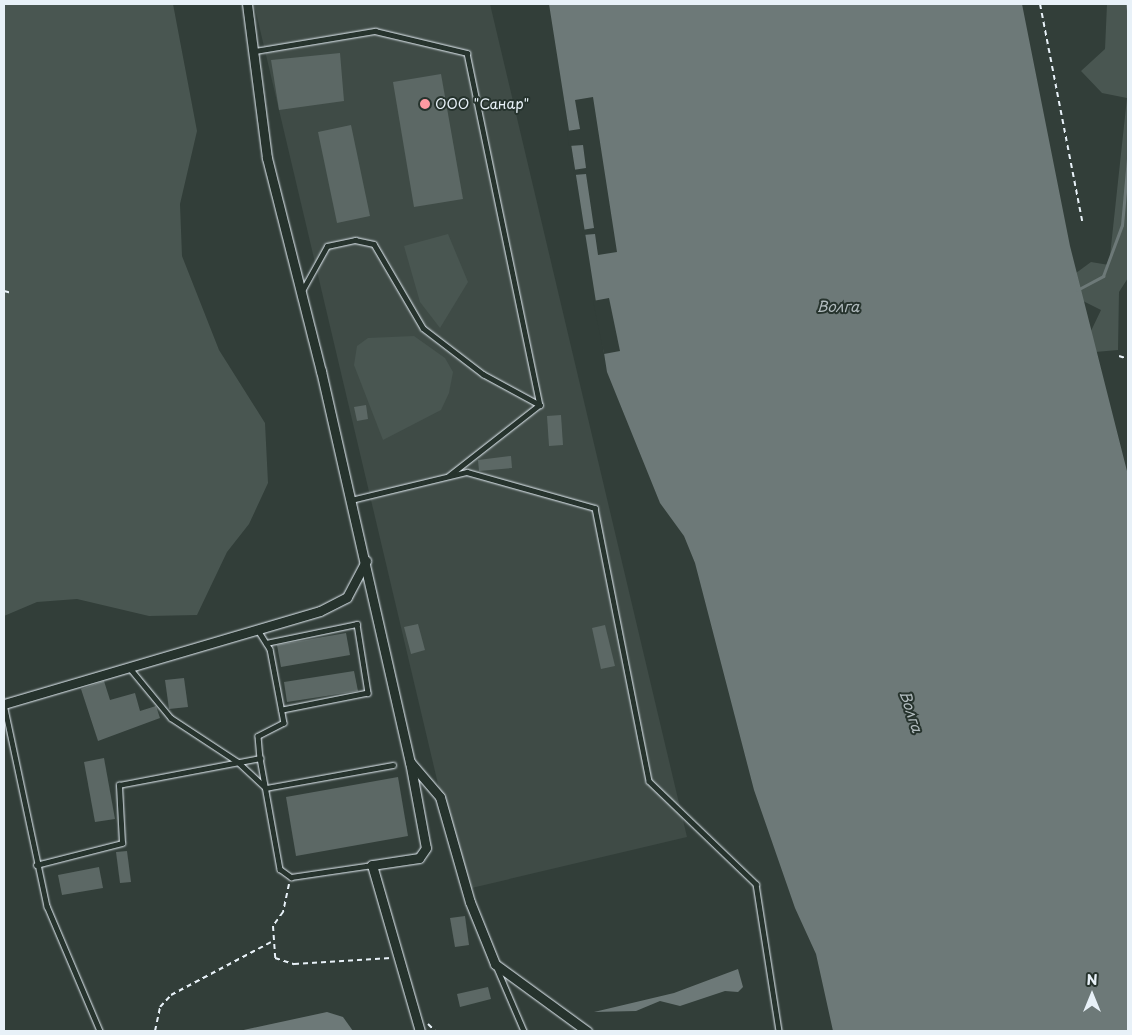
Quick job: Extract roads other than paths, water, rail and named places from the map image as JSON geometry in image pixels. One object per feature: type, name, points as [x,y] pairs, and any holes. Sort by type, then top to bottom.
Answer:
[{"type":"street","points":[[247,4],[255,51],[266,158],[301,292],[366,560],[410,762],[426,848],[419,858],[372,865],[396,958],[420,1031]]},
{"type":"street","points":[[4,704],[320,611],[347,597],[366,560]]},
{"type":"street","points":[[410,762],[440,797],[470,902],[495,964],[587,1031]]},
{"type":"lane","points":[[255,51],[375,31],[467,54],[540,405]]},
{"type":"lane","points":[[301,292],[327,246],[355,240],[374,244],[423,328],[483,374],[540,405]]},
{"type":"lane","points":[[448,477],[540,405]]},
{"type":"lane","points":[[351,500],[467,472],[595,508],[649,781],[756,884],[779,1031]]},
{"type":"lane","points":[[266,643],[357,624],[368,693],[282,710]]},
{"type":"lane","points":[[258,629],[266,643],[284,722],[258,736],[260,758],[280,869],[291,877],[372,865]]},
{"type":"lane","points":[[129,668],[171,718],[238,762],[266,788]]},
{"type":"lane","points":[[4,704],[36,865],[47,906],[100,1031]]},
{"type":"lane","points":[[36,865],[122,843],[119,785],[260,758]]},
{"type":"lane","points":[[266,788],[393,765]]},
{"type":"lane","points":[[495,964],[524,1031]]},
{"type":"water","name":"Волга","points":[[549,4],[1022,4],[1070,246],[1128,475],[1128,1031],[833,1031],[816,954],[795,908],[754,790],[695,563],[684,536],[660,503],[607,372]]},
{"type":"water","points":[[738,969],[743,987],[738,992],[725,991],[680,1006],[660,1001],[636,1011],[594,1012],[674,993]]},
{"type":"water","points":[[327,1012],[343,1017],[353,1031],[239,1031]]},
{"type":"waterway","points":[[1127,4],[1128,10]]},
{"type":"waterway","points":[[1077,290],[1103,276],[1122,225],[1128,158]]},
{"type":"place","name":"ООО \"Санар\"","points":[[425,104]]}]
